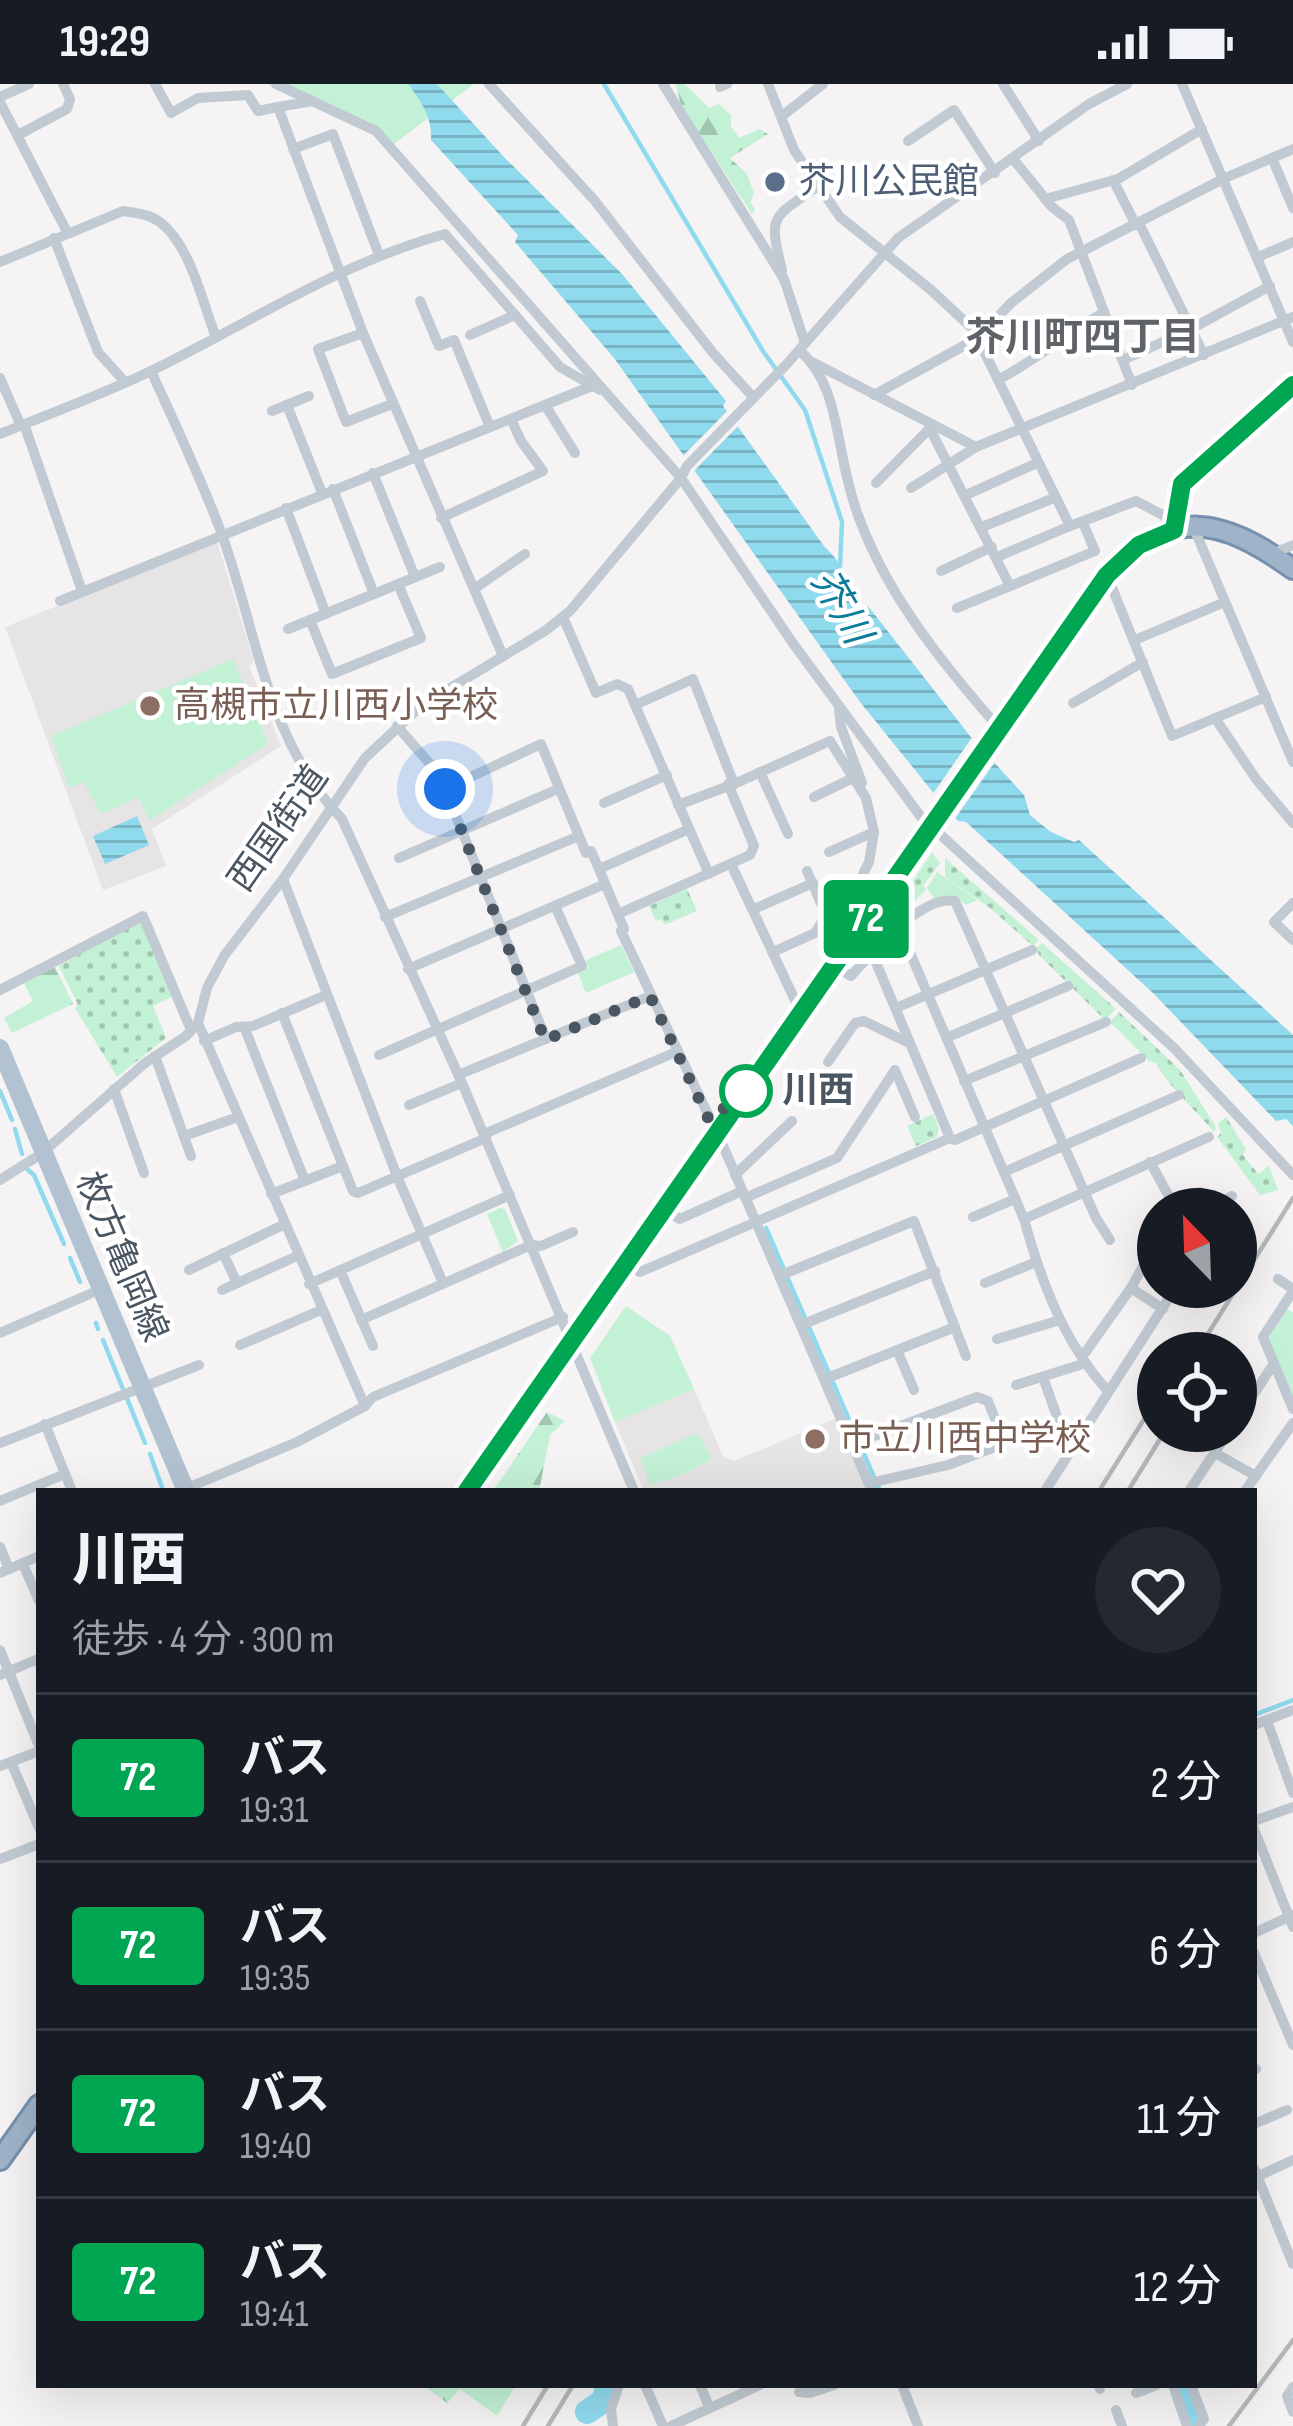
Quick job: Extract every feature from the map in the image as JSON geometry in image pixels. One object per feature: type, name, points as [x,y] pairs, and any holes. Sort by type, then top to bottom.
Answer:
[{"type":"highway","points":[[469,1488],[1107,575],[1139,545],[1180,526],[1230,531],[1293,568]]},
{"type":"highway","points":[[0,2160],[36,2108]]},
{"type":"main road","name":"枚方亀岡線","points":[[0,1048],[183,1488]]},
{"type":"street","points":[[29,84],[0,99],[67,232]]},
{"type":"street","points":[[18,135],[67,109],[70,99],[63,84]]},
{"type":"street","points":[[155,84],[171,113],[198,98],[248,95],[258,111],[313,101]]},
{"type":"street","points":[[276,84],[376,130],[609,396],[684,472],[838,708],[933,823],[1174,1048],[1293,1175]]},
{"type":"street","points":[[489,84],[595,201],[753,397]]},
{"type":"street","points":[[767,84],[794,150],[840,217],[931,290],[978,338],[1070,526]]},
{"type":"street","points":[[782,116],[823,84]]},
{"type":"street","points":[[1003,84],[1039,141]]},
{"type":"street","points":[[802,346],[883,253],[1089,104],[1127,84]]},
{"type":"street","points":[[1182,84],[1288,319],[1293,342]]},
{"type":"street","points":[[665,86],[784,279]]},
{"type":"street","points":[[278,107],[338,272],[502,656]]},
{"type":"street","points":[[908,141],[954,110],[995,173]]},
{"type":"street","points":[[1046,199],[1113,180],[1202,129]]},
{"type":"street","points":[[293,149],[333,134],[379,255]]},
{"type":"street","points":[[874,395],[978,338],[1011,303],[1081,251],[1293,149]]},
{"type":"street","points":[[1272,158],[1293,208]]},
{"type":"street","points":[[1014,160],[1069,220],[1132,385]]},
{"type":"street","points":[[1113,180],[1204,355]]},
{"type":"street","points":[[818,186],[773,224],[802,346],[833,408],[847,480],[875,556],[903,604],[996,732]]},
{"type":"street","points":[[0,262],[123,211],[144,214],[160,222],[178,244],[216,337]]},
{"type":"street","points":[[0,434],[151,371],[338,272],[446,234],[560,367],[609,396]]},
{"type":"street","points":[[54,238],[98,352],[125,382]]},
{"type":"street","points":[[1258,257],[1293,242]]},
{"type":"street","points":[[1123,360],[1270,286]]},
{"type":"street","points":[[420,301],[440,346],[454,340],[490,427]]},
{"type":"street","points":[[998,380],[1104,312]]},
{"type":"street","points":[[470,335],[515,315]]},
{"type":"street","points":[[911,488],[976,447],[1288,319]]},
{"type":"street","points":[[363,333],[318,350],[346,422],[392,404]]},
{"type":"street","name":"西国街道","points":[[194,1027],[219,964],[284,879],[365,758],[422,704],[562,617],[684,472],[802,346]]},
{"type":"street","points":[[812,362],[976,447]]},
{"type":"street","points":[[151,371],[222,534],[263,680],[292,744],[342,819],[485,1136],[633,1488]]},
{"type":"street","points":[[0,378],[22,425],[82,591]]},
{"type":"street","points":[[60,601],[592,386]]},
{"type":"street","points":[[1293,386],[1185,481],[1178,493],[1180,526],[1225,602],[1293,762]]},
{"type":"street","points":[[272,411],[309,396]]},
{"type":"street","points":[[287,405],[374,594]]},
{"type":"street","points":[[545,405],[575,453]]},
{"type":"street","points":[[441,518],[544,471],[511,419]]},
{"type":"street","points":[[932,427],[1010,586]]},
{"type":"street","points":[[876,483],[932,427]]},
{"type":"street","points":[[964,496],[1037,463]]},
{"type":"street","points":[[373,472],[415,577]]},
{"type":"street","points":[[982,527],[1054,498]]},
{"type":"street","points":[[941,571],[1136,501],[1180,526]]},
{"type":"street","points":[[286,508],[326,614]]},
{"type":"street","points":[[957,608],[1095,551],[1084,523]]},
{"type":"street","points":[[1272,554],[1293,545]]},
{"type":"street","points":[[474,589],[525,554]]},
{"type":"street","points":[[288,629],[440,567]]},
{"type":"street","points":[[1107,575],[1172,736],[1266,698]]},
{"type":"street","points":[[310,620],[332,674],[421,638],[398,584]]},
{"type":"street","points":[[1135,640],[1225,602]]},
{"type":"street","points":[[562,617],[596,693],[617,684],[628,689],[709,874]]},
{"type":"street","points":[[1073,703],[1143,662]]},
{"type":"street","points":[[618,914],[750,855],[754,846],[693,679],[635,705]]},
{"type":"street","points":[[838,708],[874,832],[869,862],[842,916],[850,941]]},
{"type":"street","points":[[1215,718],[1293,823]]},
{"type":"street","points":[[398,726],[445,789],[545,1040]]},
{"type":"street","points":[[679,805],[830,741],[866,798]]},
{"type":"street","points":[[445,789],[541,744],[579,836],[599,869],[624,929],[620,931],[783,1275],[801,1325],[871,1487],[995,1447],[1001,1434],[988,1402],[977,1397],[853,1444]]},
{"type":"street","points":[[760,772],[788,834]]},
{"type":"street","points":[[604,803],[668,775]]},
{"type":"street","points":[[814,797],[855,777]]},
{"type":"street","points":[[399,858],[558,789]]},
{"type":"street","points":[[599,869],[689,829]]},
{"type":"street","points":[[829,851],[874,832]]},
{"type":"street","points":[[386,917],[579,836]]},
{"type":"street","points":[[731,864],[801,1013]]},
{"type":"street","points":[[754,909],[810,877],[826,915],[815,934],[773,952]]},
{"type":"street","points":[[284,879],[397,1176],[443,1283]]},
{"type":"street","points":[[408,969],[605,884]]},
{"type":"street","points":[[834,966],[851,976],[899,927],[936,903],[955,901],[1109,1240]]},
{"type":"street","points":[[1293,903],[1274,922],[1293,940]]},
{"type":"street","points":[[379,1055],[582,966],[554,906]]},
{"type":"street","points":[[0,990],[143,916],[204,1040],[365,1406]]},
{"type":"street","points":[[899,927],[1016,1198],[1060,1320],[1108,1391]]},
{"type":"street","points":[[880,1029],[896,1010],[1032,950]]},
{"type":"street","points":[[872,953],[950,1138]]},
{"type":"street","points":[[946,1038],[1068,986]]},
{"type":"street","points":[[204,1040],[236,1027],[245,1029],[326,995]]},
{"type":"street","points":[[410,1106],[545,1040],[650,996]]},
{"type":"street","points":[[282,1013],[358,1193],[676,1052]]},
{"type":"street","points":[[828,1062],[855,1023],[864,1021],[909,1043]]},
{"type":"street","points":[[964,1082],[1106,1022]]},
{"type":"street","points":[[0,1180],[41,1154],[194,1027]]},
{"type":"street","points":[[245,1029],[305,1180]]},
{"type":"street","points":[[155,1056],[191,1156]]},
{"type":"street","points":[[626,1263],[640,1272],[1141,1058]]},
{"type":"street","points":[[663,1210],[680,1219],[837,1158],[895,1070],[915,1117]]},
{"type":"street","points":[[114,1089],[144,1173]]},
{"type":"street","points":[[1004,1172],[1179,1095]]},
{"type":"street","points":[[184,1136],[238,1117]]},
{"type":"street","points":[[735,1175],[792,1121]]},
{"type":"street","points":[[1024,1219],[1209,1137]]},
{"type":"street","points":[[1150,1162],[1164,1188]]},
{"type":"street","points":[[272,1194],[343,1166]]},
{"type":"street","points":[[309,1284],[510,1195]]},
{"type":"street","points":[[973,1217],[1016,1198]]},
{"type":"street","points":[[783,1275],[914,1221],[966,1356]]},
{"type":"street","points":[[189,1270],[285,1225]]},
{"type":"street","points":[[361,1320],[531,1245],[541,1246],[573,1232]]},
{"type":"street","points":[[224,1253],[237,1283]]},
{"type":"street","points":[[222,1290],[297,1256]]},
{"type":"street","points":[[985,1283],[1036,1262]]},
{"type":"street","points":[[340,1270],[373,1346]]},
{"type":"street","points":[[801,1325],[935,1271]]},
{"type":"street","points":[[1016,1385],[1084,1360],[1137,1277]]},
{"type":"street","points":[[1278,1279],[1293,1290],[1263,1337],[1293,1408]]},
{"type":"street","points":[[1048,1488],[1163,1309],[1131,1288]]},
{"type":"street","points":[[0,1333],[99,1290]]},
{"type":"street","points":[[239,1345],[321,1310]]},
{"type":"street","points":[[189,1488],[297,1442],[365,1406],[373,1397],[563,1317]]},
{"type":"street","points":[[998,1339],[1060,1320]]},
{"type":"street","points":[[825,1379],[955,1327]]},
{"type":"street","points":[[897,1350],[914,1390]]},
{"type":"street","points":[[0,1443],[199,1365]]},
{"type":"street","points":[[1257,1389],[1273,1365]]},
{"type":"street","points":[[1043,1377],[1070,1451]]},
{"type":"street","points":[[45,1424],[71,1488]]},
{"type":"street","points":[[1247,1488],[1293,1424]]},
{"type":"street","points":[[1191,1488],[1214,1453],[1256,1476]]},
{"type":"street","points":[[0,1501],[65,1474]]},
{"type":"street","points":[[0,1546],[5,1571],[36,1558]]},
{"type":"street","points":[[23,1564],[36,1594]]},
{"type":"street","points":[[0,1650],[4,1673],[36,1742]]},
{"type":"street","points":[[4,1673],[36,1661]]},
{"type":"street","points":[[1293,1710],[1260,1723],[1293,1793]]},
{"type":"street","points":[[36,1749],[5,1764],[36,1822]]},
{"type":"street","points":[[1257,1824],[1293,1807]]},
{"type":"street","points":[[1257,1834],[1292,1920],[1257,1932]]},
{"type":"street","points":[[0,1858],[36,1845]]},
{"type":"street","points":[[1257,1873],[1269,1868]]},
{"type":"street","points":[[1257,1959],[1293,2045]]},
{"type":"street","points":[[1257,2123],[1286,2110]]},
{"type":"street","points":[[1257,2173],[1293,2160]]},
{"type":"street","points":[[1257,2179],[1293,2264]]},
{"type":"street","points":[[1293,2387],[1287,2396],[1293,2412]]},
{"type":"street","points":[[614,2426],[611,2409],[618,2388]]},
{"type":"street","points":[[647,2388],[667,2426],[753,2388]]},
{"type":"street","points":[[700,2388],[703,2426]]},
{"type":"street","points":[[799,2392],[825,2388]]},
{"type":"street","points":[[903,2388],[918,2426]]},
{"type":"street","points":[[1136,2392],[1147,2388]]},
{"type":"street","points":[[1174,2388],[1187,2426]]},
{"type":"street","points":[[1192,2388],[1204,2419],[1199,2426]]},
{"type":"street","points":[[1116,2410],[1122,2426]]},
{"type":"shaded area","name":"高槻市立川西小学校","points":[[217,541],[254,662],[249,666],[281,746],[152,829],[166,866],[103,890],[5,627]]},
{"type":"shaded area","points":[[694,1389],[723,1456],[734,1461],[837,1418],[866,1488],[643,1488],[615,1422]]},
{"type":"green space","points":[[267,84],[474,84],[387,149],[373,133]]},
{"type":"green space","points":[[676,84],[685,84],[709,108],[719,104],[731,115],[731,126],[739,138],[760,129],[768,134],[730,158],[747,174],[754,193],[752,214],[681,106]]},
{"type":"green space","points":[[233,659],[268,744],[149,821],[139,797],[101,814],[84,782],[69,788],[51,736]]},
{"type":"green space","points":[[932,852],[940,863],[923,886],[926,889],[861,960]]},
{"type":"green space","points":[[945,858],[1039,940],[1033,946],[945,877]]},
{"type":"green space","points":[[937,872],[977,900],[967,905],[951,895],[934,899],[927,888]]},
{"type":"green space","points":[[687,889],[697,911],[664,925],[662,919],[656,921],[649,906]]},
{"type":"green space","points":[[140,921],[173,996],[153,1006],[166,1038],[117,1077],[75,1008],[78,1005],[59,966]]},
{"type":"green space","points":[[1042,943],[1116,1009],[1105,1020],[1039,955],[1036,949]]},
{"type":"green space","points":[[621,945],[634,972],[586,993],[578,973],[588,968],[586,960]]},
{"type":"green space","points":[[55,967],[73,1004],[12,1033],[4,1018],[33,1001],[24,983]]},
{"type":"green space","points":[[1119,1012],[1180,1070],[1216,1127],[1214,1132],[1156,1063],[1110,1022]]},
{"type":"green space","points":[[933,1114],[937,1137],[916,1146],[907,1126]]},
{"type":"green space","points":[[1226,1117],[1246,1149],[1243,1155],[1258,1174],[1269,1166],[1278,1190],[1260,1195],[1217,1137],[1221,1133],[1218,1123]]},
{"type":"green space","points":[[505,1209],[518,1241],[503,1252],[487,1214]]},
{"type":"green space","points":[[626,1306],[670,1336],[694,1389],[615,1422],[590,1358]]},
{"type":"green space","points":[[1287,1309],[1293,1312],[1293,1398],[1268,1339]]},
{"type":"green space","points":[[547,1412],[565,1421],[550,1435],[540,1488],[495,1488]]},
{"type":"green space","points":[[698,1433],[712,1459],[650,1485],[640,1458]]},
{"type":"green space","points":[[427,2388],[514,2388],[497,2416],[460,2389],[447,2403]]},
{"type":"water","name":"芥川","points":[[408,84],[437,84],[622,274],[726,401],[723,406],[841,566],[854,607],[862,615],[868,606],[970,736],[1024,795],[1030,815],[1051,832],[1079,840],[1293,1035],[1293,1126],[1286,1119],[1276,1121],[1153,993],[966,822],[958,821],[932,791],[860,702],[614,358],[515,242],[518,235],[431,140],[428,117]]},
{"type":"water","points":[[137,816],[149,845],[105,864],[93,836]]},
{"type":"pier","points":[[731,407],[743,421],[693,472],[680,459]]},
{"type":"pier","points":[[975,733],[997,759],[952,823],[930,798]]},
{"type":"waterway","name":"芥川","points":[[604,84],[763,351],[805,410],[842,522],[840,566]]},
{"type":"waterway","points":[[0,1091],[12,1120]]},
{"type":"waterway","points":[[15,1129],[22,1154]]},
{"type":"waterway","points":[[28,1170],[64,1244]]},
{"type":"waterway","points":[[766,1228],[879,1488]]},
{"type":"waterway","points":[[70,1258],[80,1282]]},
{"type":"waterway","points":[[96,1323],[98,1329]]},
{"type":"waterway","points":[[103,1340],[123,1389]]},
{"type":"waterway","points":[[126,1396],[145,1443]]},
{"type":"waterway","points":[[150,1454],[162,1488]]},
{"type":"waterway","points":[[1257,1714],[1293,1700]]},
{"type":"waterway","points":[[587,2412],[603,2401],[607,2388]]},
{"type":"waterway","points":[[1183,2388],[1194,2419]]},
{"type":"railway","points":[[1209,1332],[1293,1198]]},
{"type":"railway","points":[[1101,1488],[1137,1430]]},
{"type":"railway","points":[[1130,1488],[1152,1452]]},
{"type":"railway","points":[[1229,2426],[1293,2340]]},
{"type":"railway","points":[[523,2426],[546,2388]]},
{"type":"railway","points":[[548,2426],[571,2388]]},
{"type":"bus line","name":"72","points":[[469,1488],[1107,575],[1139,545],[1174,530],[1182,484],[1293,385]]},
{"type":"place","name":"芥川公民館","points":[[775,182]]},
{"type":"place","name":"高槻市立川西小学校","points":[[150,706]]},
{"type":"place","name":"川西","points":[[746,1091]]},
{"type":"place","name":"市立川西中学校","points":[[815,1439]]},
{"type":"district","name":"芥川町四丁目","points":[[1083,338]]},
{"type":"route","points":[[445,789],[545,1040],[650,996],[709,1120],[746,1091]]}]
